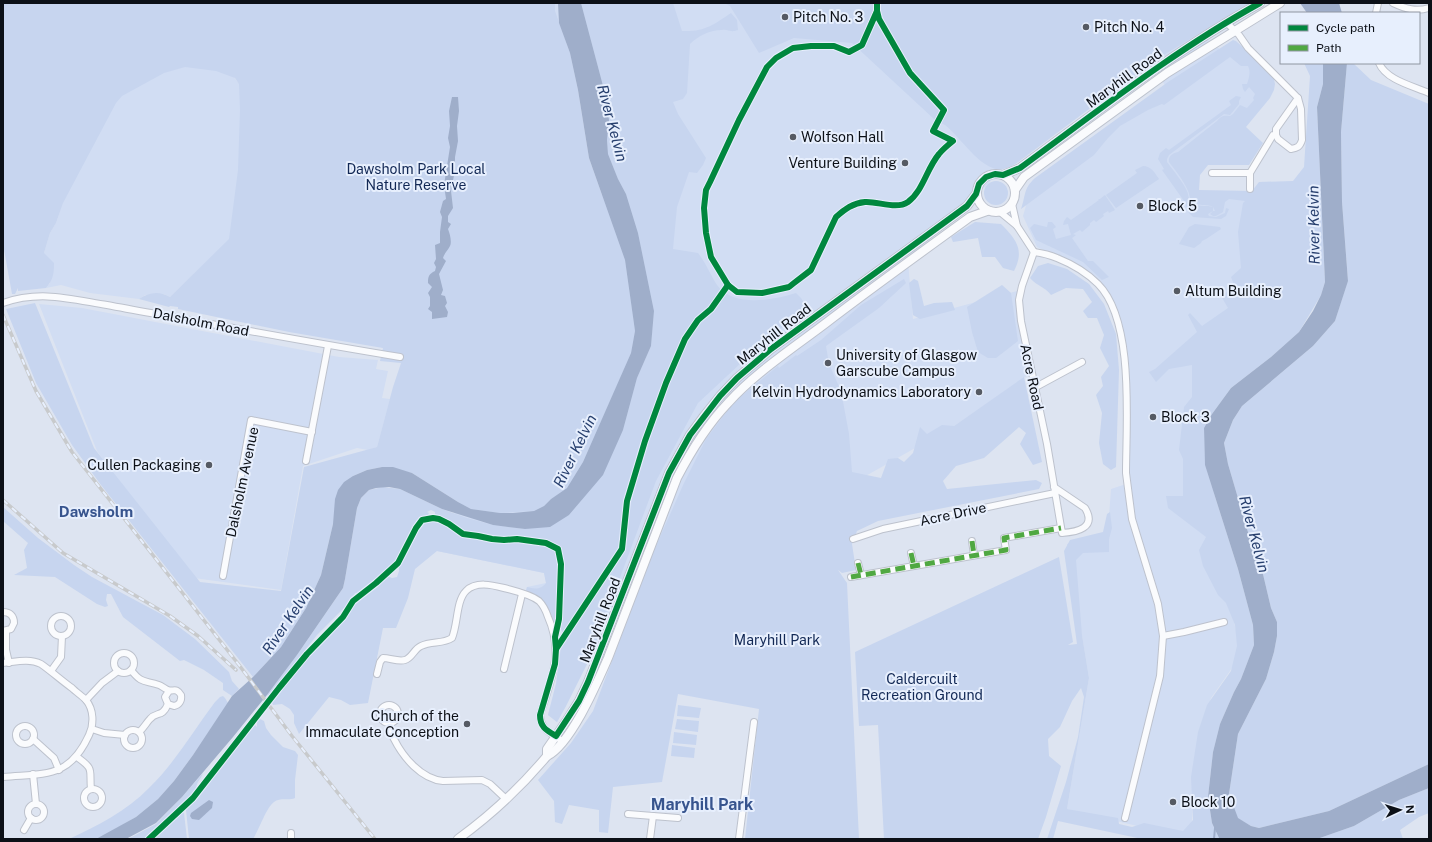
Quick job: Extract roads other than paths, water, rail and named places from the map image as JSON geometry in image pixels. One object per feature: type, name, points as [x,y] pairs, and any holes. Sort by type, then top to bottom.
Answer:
[{"type":"main road","name":"Maryhill Road","points":[[1003,176],[1020,168],[1162,65],[1226,22],[1260,3]]},
{"type":"main road","name":"Maryhill Road","points":[[1015,190],[1024,177],[1167,73],[1277,4]]},
{"type":"main road","points":[[995,174],[1003,176],[1009,179],[1015,190],[1014,200],[1009,208],[1000,212],[996,213],[987,211],[978,201],[976,194],[979,184],[986,177],[995,174]]},
{"type":"main road","name":"Maryhill Road","points":[[559,739],[588,682],[662,491],[690,435],[720,396],[737,378],[771,349],[967,206],[976,194]]},
{"type":"main road","name":"Maryhill Road","points":[[458,839],[487,817],[506,799],[547,756],[547,749],[576,722],[596,686],[611,651],[670,495],[686,461],[710,423],[728,402],[777,360],[861,296],[970,217],[987,211]]},
{"type":"main road","points":[[638,555],[646,558]]},
{"type":"street","points":[[1394,3],[1407,9],[1429,9]]},
{"type":"street","points":[[1226,22],[1248,48],[1298,98],[1301,108],[1302,140],[1301,145],[1298,148],[1291,149],[1278,139],[1276,129],[1298,98]]},
{"type":"street","points":[[1380,65],[1385,73],[1429,93]]},
{"type":"street","points":[[1250,189],[1250,173],[1273,135],[1276,135]]},
{"type":"street","points":[[1212,173],[1250,173]]},
{"type":"street","points":[[1012,204],[1018,226],[1034,252],[1056,257],[1084,272],[1099,285],[1110,301],[1117,320],[1126,370],[1126,473],[1128,493],[1132,519],[1158,604],[1163,636],[1160,676],[1125,818]]},
{"type":"street","points":[[1000,212],[1018,226]]},
{"type":"street","name":"Acre Road","points":[[1034,252],[1022,286],[1019,300],[1023,329],[1034,388],[1047,444],[1062,531]]},
{"type":"street","name":"Dalsholm Road","points":[[3,303],[14,299],[31,296],[57,297],[172,316],[328,346],[400,357]]},
{"type":"street","points":[[306,461],[328,346]]},
{"type":"street","points":[[1034,388],[1082,362]]},
{"type":"street","name":"Dalsholm Avenue","points":[[223,576],[252,420],[312,432]]},
{"type":"street","points":[[851,577],[1006,550],[1004,538],[1062,531],[1080,531],[1088,522],[1087,513],[1082,505],[1054,490]]},
{"type":"street","name":"Acre Drive","points":[[853,539],[883,529],[1054,490]]},
{"type":"street","points":[[972,541],[974,556]]},
{"type":"street","points":[[911,553],[914,566]]},
{"type":"street","points":[[858,563],[861,576]]},
{"type":"street","points":[[377,674],[380,662],[383,658],[404,661],[419,647],[452,638],[461,600],[466,591],[470,588],[488,584],[522,594],[539,601],[550,622],[555,637],[555,664],[540,715],[540,723],[546,730],[559,739]]},
{"type":"street","points":[[504,669],[522,594]]},
{"type":"street","points":[[3,612],[10,613],[14,620],[11,629],[5,631],[6,663],[34,661],[51,671],[86,700],[91,712],[92,729],[77,757],[59,770],[3,777]]},
{"type":"street","points":[[1163,636],[1224,622]]},
{"type":"street","points":[[51,671],[61,657],[62,636]]},
{"type":"street","points":[[126,653],[133,658],[134,666],[132,670],[125,673],[118,671],[115,667],[115,659],[126,653]]},
{"type":"street","points":[[132,670],[141,681],[157,684],[169,691],[178,690],[182,698],[177,705],[174,706],[168,704],[165,697],[169,691]]},
{"type":"street","points":[[86,700],[102,683],[118,671]]},
{"type":"street","points":[[139,732],[152,717],[162,713],[168,704]]},
{"type":"street","points":[[739,839],[754,722]]},
{"type":"street","points":[[390,723],[394,739],[401,751],[412,764],[427,776],[443,781],[482,780],[490,784],[506,799]]},
{"type":"street","points":[[92,729],[104,733],[125,735],[132,730],[139,732],[142,735],[142,743],[137,748],[129,748],[124,742],[125,735]]},
{"type":"street","points":[[33,739],[54,758],[59,770]]},
{"type":"street","points":[[77,757],[88,765],[90,769],[91,789]]},
{"type":"street","points":[[34,774],[36,804]]},
{"type":"street","points":[[36,804],[39,804],[44,808],[44,815],[40,820],[34,820],[29,815],[29,808],[36,804]]},
{"type":"street","points":[[628,814],[678,818]]},
{"type":"street","points":[[650,839],[653,816]]},
{"type":"street","points":[[24,830],[31,818]]},
{"type":"waterway","points":[[1214,839],[1215,828]]},
{"type":"railway","points":[[3,315],[36,391],[72,452],[239,665],[292,736],[375,839]]},
{"type":"railway","points":[[3,500],[63,553],[170,616],[198,636],[236,670]]},
{"type":"place","name":"Pitch No. 3","points":[[785,17]]},
{"type":"place","name":"Pitch No. 4","points":[[1086,27]]},
{"type":"place","name":"Wolfson Hall","points":[[793,137]]},
{"type":"place","name":"Venture Building","points":[[905,163]]},
{"type":"place","name":"Block 5","points":[[1140,206]]},
{"type":"place","name":"Altum Building","points":[[1177,291]]},
{"type":"place","name":"University of Glasgow Garscube Campus","points":[[828,363]]},
{"type":"place","name":"Kelvin Hydrodynamics Laboratory","points":[[979,392]]},
{"type":"place","name":"Block 3","points":[[1153,417]]},
{"type":"place","name":"Cullen Packaging","points":[[209,465]]},
{"type":"place","name":"Church of the Immaculate Conception","points":[[467,724]]},
{"type":"place","name":"Block 10","points":[[1173,802]]},
{"type":"district","name":"Dawsholm","points":[[96,512]]},
{"type":"district","name":"Maryhill Park","points":[[702,804]]},
{"type":"water label","name":"River Kelvin","points":[[612,123]]},
{"type":"water label","name":"River Kelvin","points":[[1314,225]]},
{"type":"water label","name":"River Kelvin","points":[[575,451]]},
{"type":"water label","name":"River Kelvin","points":[[1254,534]]},
{"type":"water label","name":"River Kelvin","points":[[288,620]]},
{"type":"park label","name":"Dawsholm Park Local Nature Reserve","points":[[416,178]]},
{"type":"park label","name":"Caldercuilt Recreation Ground","points":[[922,688]]}]
